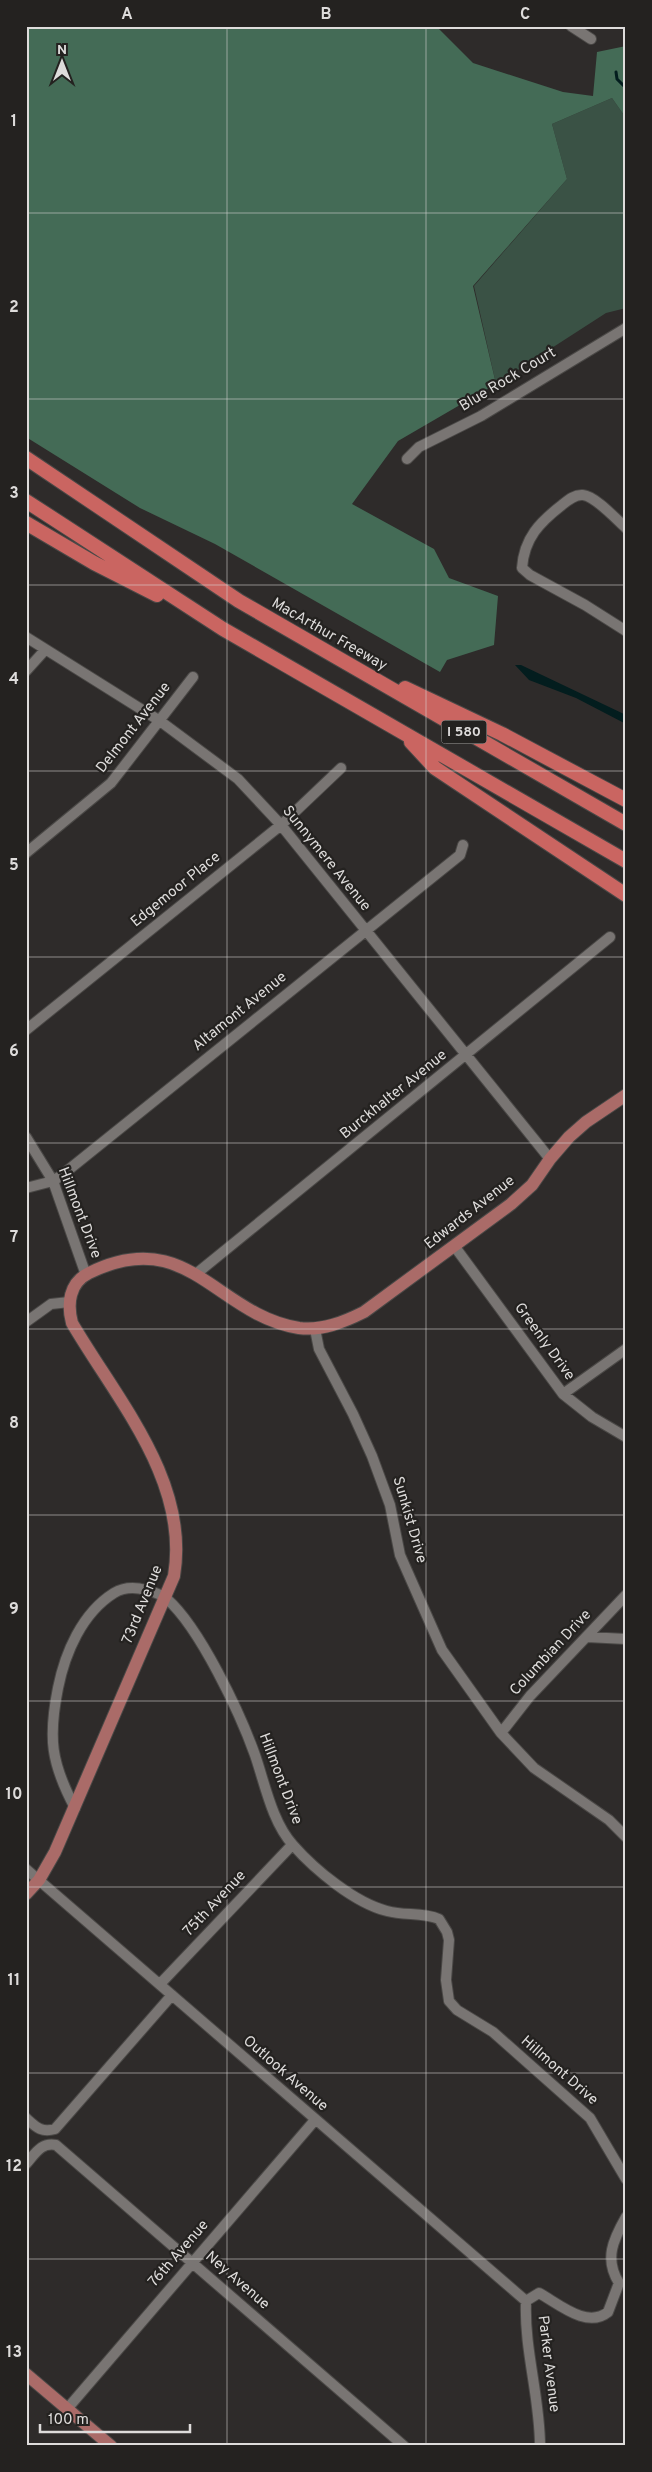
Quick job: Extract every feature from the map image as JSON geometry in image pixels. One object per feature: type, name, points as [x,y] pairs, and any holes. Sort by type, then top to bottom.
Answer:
[{"type":"highway","name":"MacArthur Freeway","points":[[26,458],[183,566],[303,639],[626,824]]},
{"type":"highway","name":"I 580","points":[[26,501],[223,629],[626,861]]},
{"type":"highway","points":[[26,523],[94,563],[223,629]]},
{"type":"highway","points":[[303,639],[502,734],[626,800]]},
{"type":"highway","points":[[402,732],[435,768],[626,895]]},
{"type":"main road","name":"Edwards Avenue","points":[[315,1329],[344,1322],[364,1312],[455,1247],[512,1204],[532,1185],[550,1159],[586,1122],[626,1095]]},
{"type":"main road","points":[[69,1302],[72,1291],[78,1281],[86,1275],[110,1264],[132,1259],[161,1261],[196,1274],[259,1316],[279,1323],[315,1329]]},
{"type":"main road","name":"73rd Avenue","points":[[26,1894],[39,1880],[55,1852],[75,1808],[174,1576],[177,1556],[177,1536],[172,1507],[160,1472],[146,1442],[72,1323],[69,1302]]},
{"type":"main road","points":[[28,2379],[111,2446]]},
{"type":"street","points":[[571,26],[591,40]]},
{"type":"street","name":"Blue Rock Court","points":[[407,459],[419,447],[481,416],[626,328]]},
{"type":"street","points":[[626,528],[591,498],[582,495],[571,498],[540,522],[523,553],[522,568],[530,575],[586,605],[626,631]]},
{"type":"street","name":"Sunnymere Avenue","points":[[26,637],[160,721],[238,779],[281,825],[550,1159]]},
{"type":"street","points":[[26,671],[45,650]]},
{"type":"street","name":"Delmont Avenue","points":[[26,853],[112,784],[193,677]]},
{"type":"street","name":"Edgemoor Place","points":[[26,1030],[281,825],[341,768]]},
{"type":"street","name":"Altamont Avenue","points":[[26,1188],[53,1181],[460,855],[463,846]]},
{"type":"street","name":"Burckhalter Avenue","points":[[196,1274],[610,937]]},
{"type":"street","name":"Hillmont Drive","points":[[26,1138],[53,1181],[86,1275]]},
{"type":"street","name":"Greenly Drive","points":[[455,1247],[563,1394],[592,1417],[626,1436]]},
{"type":"street","points":[[26,1322],[51,1304],[69,1302]]},
{"type":"street","name":"Sunkist Drive","points":[[315,1329],[319,1349],[353,1414],[372,1456],[390,1505],[400,1555],[442,1650],[501,1733],[534,1768],[609,1820],[626,1838]]},
{"type":"street","points":[[563,1394],[626,1349]]},
{"type":"street","points":[[75,1808],[66,1791],[53,1754],[52,1719],[59,1686],[76,1635],[102,1601],[116,1592],[128,1588],[140,1588],[165,1597]]},
{"type":"street","name":"Columbian Drive","points":[[501,1733],[530,1696],[626,1595]]},
{"type":"street","name":"Hillmont Drive","points":[[165,1597],[182,1614],[220,1676],[250,1742],[283,1830],[292,1845],[328,1878],[364,1902],[390,1912],[418,1913],[439,1919],[447,1932],[449,1940],[446,1980],[449,2001],[457,2010],[493,2032],[590,2118],[626,2179]]},
{"type":"street","points":[[587,1637],[626,1639]]},
{"type":"street","name":"75th Avenue","points":[[160,1984],[292,1845]]},
{"type":"street","name":"Outlook Avenue","points":[[26,1868],[526,2301]]},
{"type":"street","points":[[26,2118],[39,2130],[55,2129],[172,1996]]},
{"type":"street","name":"76th Avenue","points":[[67,2409],[315,2120]]},
{"type":"street","name":"Ney Avenue","points":[[26,2164],[42,2146],[48,2144],[56,2145],[404,2446]]},
{"type":"street","name":"Parker Avenue","points":[[540,2446],[540,2416],[525,2327],[526,2301],[539,2293],[585,2318],[596,2318],[608,2312],[623,2283],[614,2275],[610,2259],[613,2240],[626,2217]]},
{"type":"green space","points":[[31,26],[436,26],[473,63],[563,92],[593,96],[597,52],[626,46],[626,118],[612,98],[552,124],[567,179],[473,286],[496,384],[398,441],[352,504],[434,549],[449,578],[498,596],[494,645],[447,660],[440,672],[215,544],[140,508],[26,437],[26,32]]},
{"type":"green space","points":[[612,98],[626,118],[626,308],[606,313],[496,384],[474,286],[567,179],[552,124]]},
{"type":"water","points":[[515,665],[521,665],[626,715],[626,724],[576,698],[529,680]]},
{"type":"waterway","points":[[616,72],[617,79],[626,88]]}]
